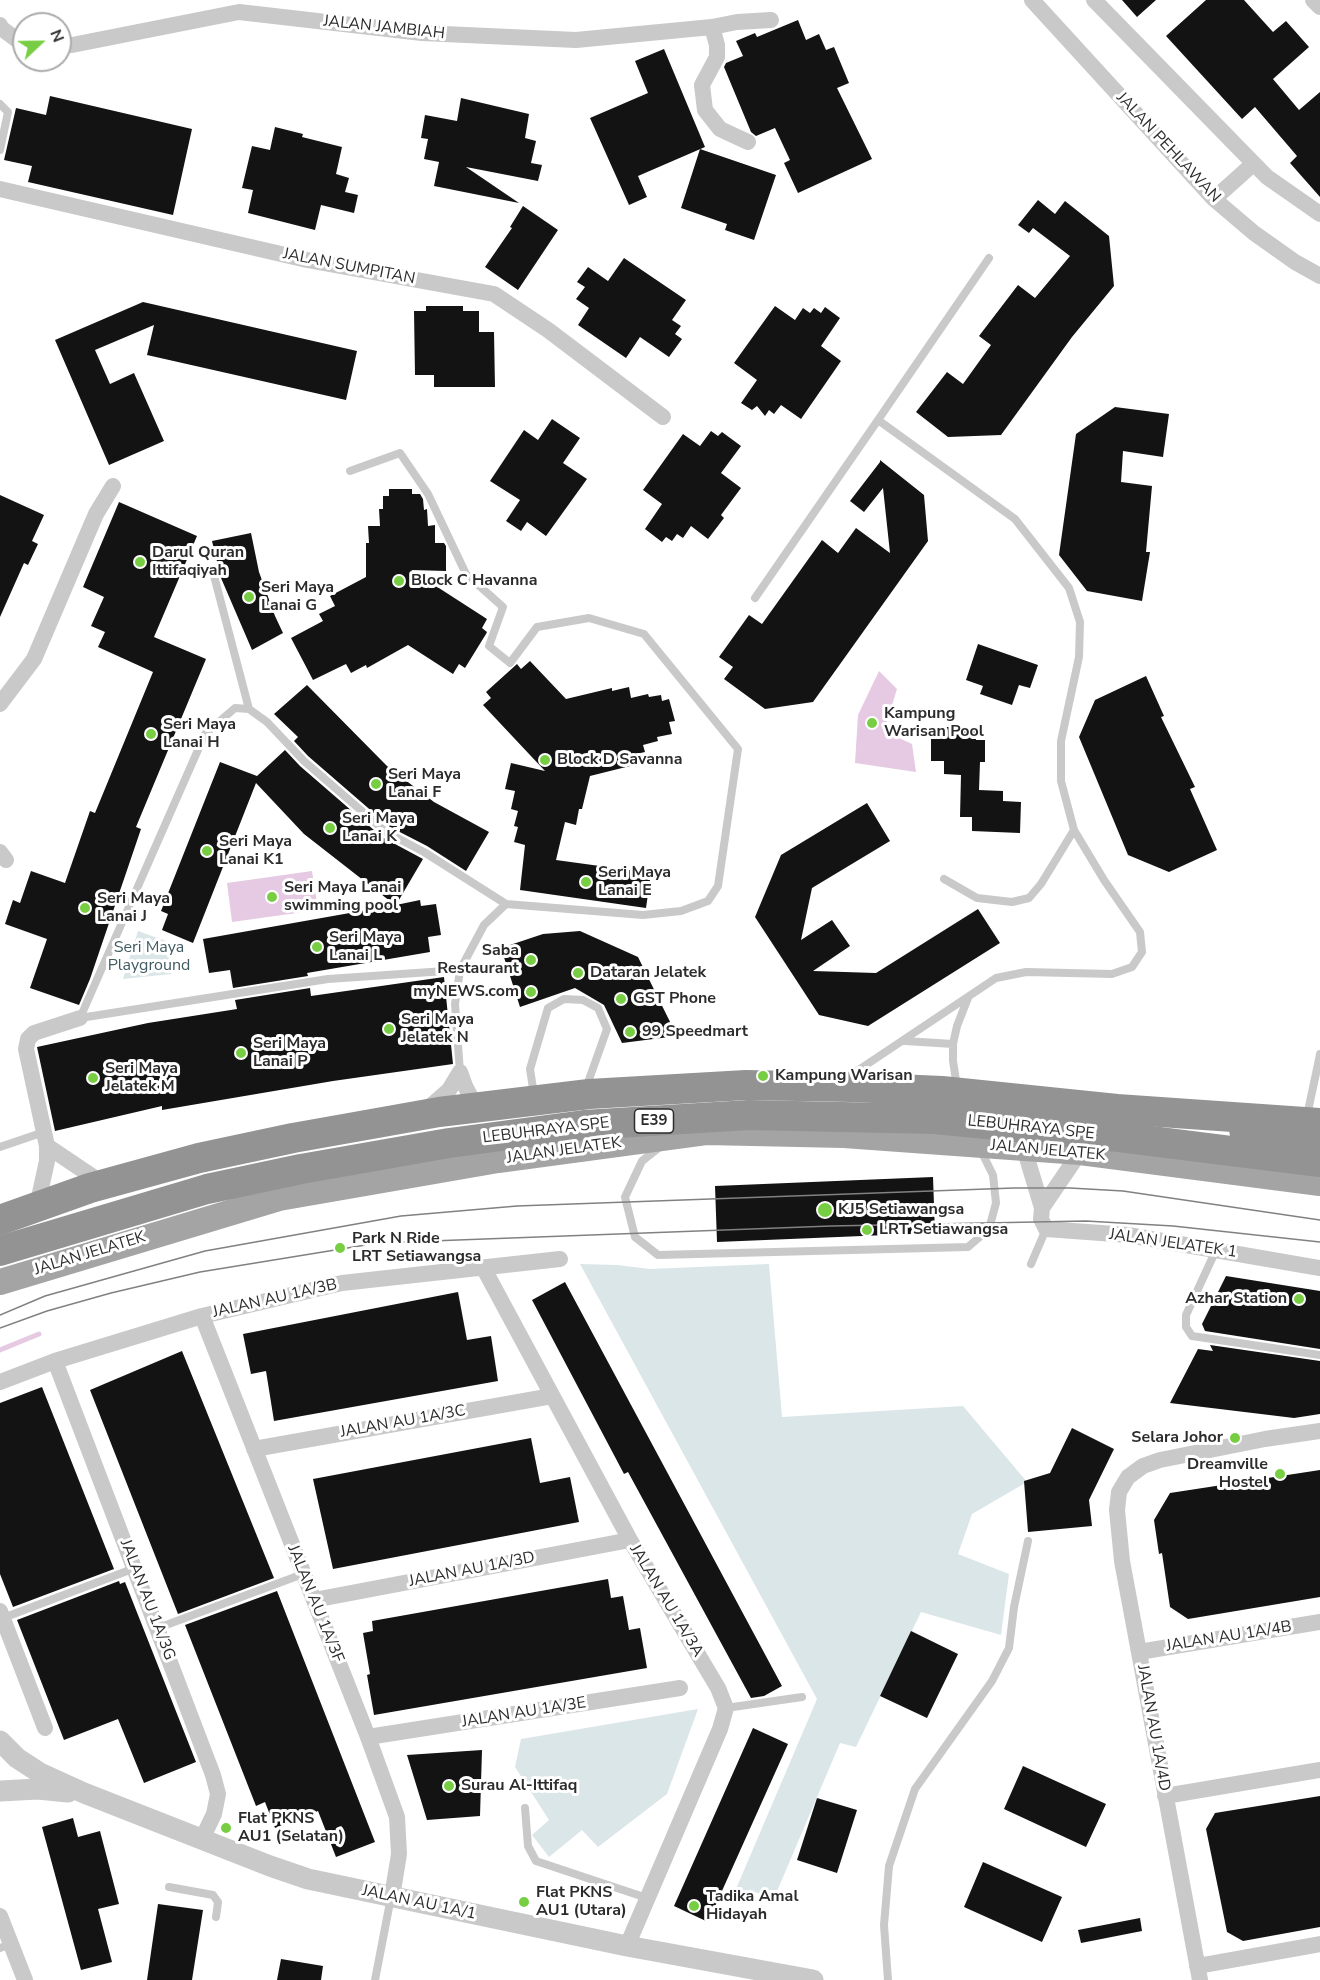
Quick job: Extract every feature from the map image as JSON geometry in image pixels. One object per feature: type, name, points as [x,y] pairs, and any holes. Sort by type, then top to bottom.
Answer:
[{"type":"highway","name":"LEBUHRAYA SPE","points":[[0,1218],[90,1188],[199,1158],[293,1138],[439,1112],[589,1094],[746,1085],[942,1091],[1311,1130]]},
{"type":"highway","name":"LEBUHRAYA SPE","points":[[0,1251],[207,1189],[301,1169],[449,1143],[584,1125],[749,1115],[935,1119],[1119,1137],[1320,1161]]},
{"type":"main road","points":[[0,1218],[38,1202],[192,1160],[324,1133],[535,1099],[832,1085],[1046,1089],[1198,1106],[1320,1132]]},
{"type":"main road","name":"JALAN JELATEK","points":[[0,1282],[279,1198],[498,1160],[706,1132],[825,1134],[1080,1152],[1320,1183]]},
{"type":"street","name":"JALAN PEHLAWAN","points":[[1032,0],[1214,199],[1254,233],[1295,262],[1320,276]]},
{"type":"street","points":[[1094,0],[1253,164],[1267,177],[1320,214]]},
{"type":"street","points":[[1313,0],[1320,7]]},
{"type":"street","name":"JALAN JAMBIAH","points":[[72,43],[238,12],[422,33],[576,40],[771,20]]},
{"type":"street","points":[[0,25],[12,36]]},
{"type":"street","points":[[712,27],[717,45],[717,57],[702,85],[705,110],[720,129],[748,142]]},
{"type":"street","points":[[1214,199],[1253,164]]},
{"type":"street","name":"JALAN SUMPITAN","points":[[0,189],[307,260],[494,294],[548,330],[663,417]]},
{"type":"street","points":[[0,704],[34,659],[96,514],[113,486]]},
{"type":"street","points":[[38,1202],[47,1161],[46,1139],[26,1049],[28,1039],[34,1033],[80,1018]]},
{"type":"street","points":[[460,1072],[473,1101],[481,1107]]},
{"type":"street","points":[[417,1118],[448,1090],[460,1072]]},
{"type":"street","points":[[46,1139],[102,1183]]},
{"type":"street","points":[[1024,1148],[1042,1208],[1041,1219],[1046,1229]]},
{"type":"street","points":[[1042,1208],[1080,1152]]},
{"type":"street","name":"JALAN JELATEK 1","points":[[1046,1229],[1128,1235],[1320,1268]]},
{"type":"street","name":"JALAN AU 1A/3B","points":[[0,1382],[56,1361],[202,1316],[342,1282],[560,1259]]},
{"type":"street","name":"JALAN AU 1A/3A","points":[[483,1267],[630,1540],[718,1688],[726,1708]]},
{"type":"street","name":"JALAN AU 1A/3F","points":[[202,1316],[368,1737],[397,1817],[399,1854],[392,1897]]},
{"type":"street","name":"JALAN AU 1A/3G","points":[[56,1361],[213,1774],[218,1794],[214,1814],[202,1839]]},
{"type":"street","name":"JALAN AU 1A/3C","points":[[254,1449],[552,1396]]},
{"type":"street","name":"JALAN AU 1A/4D","points":[[1199,1973],[1122,1561],[1117,1510],[1119,1492],[1128,1477],[1143,1466],[1160,1460],[1265,1439],[1320,1431]]},
{"type":"street","name":"JALAN AU 1A/3D","points":[[314,1599],[630,1540]]},
{"type":"street","points":[[1,1615],[45,1728]]},
{"type":"street","name":"JALAN AU 1A/4B","points":[[1139,1652],[1320,1622]]},
{"type":"street","name":"JALAN AU 1A/3E","points":[[368,1737],[680,1688]]},
{"type":"street","points":[[627,1946],[720,1729],[726,1708]]},
{"type":"street","name":"JALAN AU 1A/1","points":[[0,1741],[17,1758],[40,1773],[84,1793],[308,1879],[627,1946],[804,1979]]},
{"type":"street","points":[[1165,1796],[1320,1770]]},
{"type":"street","points":[[0,1789],[40,1773]]},
{"type":"street","points":[[0,1789],[38,1789],[84,1793]]},
{"type":"street","points":[[0,1916],[6,1946],[26,1980]]},
{"type":"street","points":[[1199,1973],[1320,1944]]},
{"type":"lane","points":[[0,104],[8,112],[0,150]]},
{"type":"lane","points":[[755,598],[989,258]]},
{"type":"lane","points":[[832,1085],[858,1072],[996,978],[1026,972],[1112,974],[1132,967],[1142,952],[1140,932],[1104,880],[1074,830],[1061,781],[1061,741],[1079,657],[1080,622],[1069,588],[1015,519],[878,420]]},
{"type":"lane","points":[[80,1018],[205,734],[235,708],[249,709],[267,722],[304,761],[386,832],[424,852],[506,904],[644,915],[681,911],[708,901],[718,886],[738,749],[644,634],[589,618],[537,627],[510,663],[489,646],[503,607],[466,574],[428,494],[400,453],[350,471]]},
{"type":"lane","points":[[213,572],[249,709]]},
{"type":"lane","points":[[944,879],[977,898],[1012,902],[1029,898],[1041,884],[1074,830]]},
{"type":"lane","points":[[460,1072],[455,1004],[460,970],[484,925],[506,904]]},
{"type":"lane","points":[[80,1018],[328,979],[460,970]]},
{"type":"lane","points":[[957,1087],[953,1044],[957,1026],[969,998]]},
{"type":"lane","points":[[535,1099],[530,1069],[548,1008],[564,999],[583,1000],[598,1008],[607,1029],[582,1097]]},
{"type":"lane","points":[[904,1041],[953,1044]]},
{"type":"lane","points":[[1311,1130],[1308,1111],[1320,1054]]},
{"type":"lane","points":[[673,1136],[642,1161],[625,1197],[635,1237],[658,1255],[968,1246],[989,1229],[996,1203],[993,1175],[983,1155],[964,1144]]},
{"type":"lane","points":[[0,1147],[46,1139]]},
{"type":"lane","points":[[1031,1264],[1046,1229]]},
{"type":"lane","points":[[1216,1249],[1186,1315],[1186,1327],[1192,1336],[1320,1355]]},
{"type":"lane","points":[[888,1980],[884,1925],[890,1866],[915,1789],[992,1681],[1009,1648],[1014,1606],[1028,1541]]},
{"type":"lane","points":[[1,1615],[135,1568]]},
{"type":"lane","points":[[158,1628],[303,1574]]},
{"type":"lane","points":[[726,1708],[802,1697]]},
{"type":"lane","points":[[525,1808],[528,1846],[536,1861],[647,1898]]},
{"type":"lane","points":[[169,1887],[213,1895],[218,1902],[216,1917]]},
{"type":"lane","points":[[375,1980],[392,1897]]},
{"type":"green space","name":"Seri Maya Playground","points":[[138,931],[166,941],[171,974],[123,979]]},
{"type":"green space","points":[[580,1264],[650,1269],[769,1264],[782,1417],[963,1406],[1027,1482],[972,1514],[958,1554],[1009,1574],[1001,1635],[921,1612],[856,1747],[840,1743],[775,1896],[736,1889],[817,1699]]},
{"type":"green space","points":[[698,1709],[667,1794],[598,1847],[582,1830],[549,1857],[532,1835],[549,1820],[515,1767],[521,1739]]},
{"type":"shaded area","name":"Kampung Warisan Pool","points":[[879,671],[897,689],[884,731],[912,744],[916,772],[855,763],[858,715]]},
{"type":"shaded area","name":"Seri Maya Lanai swimming pool","points":[[312,871],[318,910],[232,922],[227,883]]},
{"type":"building","points":[[1122,0],[1156,0],[1137,17]]},
{"type":"building","points":[[1206,0],[1244,0],[1273,32],[1286,21],[1309,47],[1273,79],[1299,110],[1320,92],[1320,197],[1290,163],[1297,156],[1255,107],[1242,119],[1166,36]]},
{"type":"building","points":[[798,20],[806,40],[819,34],[826,50],[834,47],[849,83],[837,88],[872,159],[798,193],[784,163],[790,160],[775,128],[756,136],[751,132],[724,67],[726,63],[743,56],[736,41],[755,33],[757,37]]},
{"type":"building","points":[[664,49],[705,147],[638,176],[647,197],[629,205],[590,118],[648,93],[635,61]]},
{"type":"building","points":[[50,96],[192,129],[173,215],[28,182],[32,166],[4,160],[16,108],[46,115]]},
{"type":"building","points":[[461,98],[529,114],[525,138],[536,141],[531,163],[542,165],[538,181],[466,167],[519,203],[434,186],[439,162],[424,159],[428,139],[421,138],[425,115],[457,121]]},
{"type":"building","points":[[275,127],[303,134],[302,137],[342,147],[336,174],[349,178],[345,192],[358,195],[354,213],[321,205],[315,230],[248,213],[253,190],[242,188],[252,146],[270,150]]},
{"type":"building","points":[[700,149],[776,175],[754,240],[725,230],[727,224],[681,208]]},
{"type":"building","points":[[1038,200],[1055,214],[1065,201],[1109,236],[1114,286],[1072,337],[1001,435],[948,437],[916,412],[947,372],[963,384],[991,345],[979,336],[1018,285],[1035,298],[1070,256],[1033,228],[1029,233],[1018,225]]},
{"type":"building","points":[[523,206],[558,230],[518,290],[485,267],[512,228],[510,227]]},
{"type":"building","points":[[624,258],[686,300],[672,320],[681,326],[675,334],[682,339],[669,357],[640,337],[626,358],[578,325],[589,308],[576,299],[585,287],[577,282],[588,267],[608,281]]},
{"type":"building","points":[[143,302],[357,351],[346,400],[147,355],[154,325],[95,350],[110,384],[134,373],[164,441],[109,465],[55,340]]},
{"type":"building","points":[[426,306],[463,306],[463,311],[479,311],[479,332],[494,332],[495,387],[434,387],[434,375],[415,375],[414,311],[426,311]]},
{"type":"building","points":[[775,306],[795,320],[803,308],[810,313],[814,308],[821,313],[825,307],[840,318],[821,346],[841,361],[801,419],[781,405],[774,414],[769,410],[765,416],[757,406],[752,410],[741,403],[757,380],[734,363]]},
{"type":"building","points":[[1115,407],[1169,414],[1163,457],[1123,451],[1121,482],[1152,486],[1146,552],[1150,552],[1142,601],[1087,591],[1059,555],[1076,434]]},
{"type":"building","points":[[552,419],[580,438],[563,463],[587,479],[546,536],[527,522],[521,531],[506,521],[520,500],[490,481],[524,430],[538,440]]},
{"type":"building","points":[[711,431],[718,436],[722,432],[741,446],[721,473],[741,488],[721,515],[724,518],[708,539],[691,526],[683,538],[677,534],[672,541],[666,537],[662,542],[645,529],[662,504],[643,490],[683,434],[700,446]]},
{"type":"building","points":[[880,460],[924,495],[928,541],[813,702],[765,709],[724,679],[733,667],[719,657],[749,615],[762,624],[822,540],[838,553],[856,528],[890,553],[883,488],[864,512],[850,501]]},
{"type":"building","name":"Block C Havanna","points":[[389,489],[412,489],[412,494],[420,494],[424,510],[427,509],[428,526],[435,525],[435,543],[444,543],[446,546],[446,571],[411,570],[487,619],[482,628],[487,632],[465,668],[459,664],[453,674],[408,645],[367,668],[366,665],[351,673],[346,664],[313,680],[291,638],[323,621],[319,614],[335,606],[330,596],[366,577],[368,526],[380,526],[379,509],[383,509],[383,496],[389,496]]},
{"type":"building","points":[[0,495],[44,515],[32,541],[38,544],[28,565],[24,563],[0,617]]},
{"type":"building","points":[[119,502],[197,536],[154,637],[206,659],[136,827],[141,829],[79,1005],[30,988],[47,939],[5,924],[13,900],[20,903],[31,871],[65,883],[90,811],[95,813],[153,672],[98,647],[105,632],[91,626],[104,597],[83,587]]},
{"type":"building","name":"Seri Maya Lanai G","points":[[251,533],[259,572],[283,633],[252,650],[221,578],[212,541]]},
{"type":"building","points":[[978,644],[1038,665],[1030,688],[1019,685],[1012,705],[980,694],[983,686],[966,680]]},
{"type":"building","name":"Block D Savanna","points":[[530,661],[566,699],[612,688],[612,691],[629,687],[631,698],[648,694],[649,697],[661,695],[662,701],[669,699],[675,721],[669,722],[672,734],[657,737],[658,741],[643,745],[645,752],[627,756],[630,766],[590,776],[576,825],[565,822],[556,860],[651,873],[646,908],[520,890],[525,845],[514,842],[518,827],[514,826],[518,811],[511,809],[515,791],[505,789],[511,763],[545,771],[483,705],[491,698],[486,692],[517,664],[521,669]]},
{"type":"building","points":[[1146,676],[1164,716],[1161,717],[1195,787],[1190,789],[1217,850],[1169,872],[1128,855],[1079,737],[1095,700]]},
{"type":"building","name":"Seri Maya Lanai F","points":[[307,685],[387,766],[434,802],[489,832],[466,871],[427,846],[390,827],[308,756],[294,741],[298,737],[274,714]]},
{"type":"building","points":[[931,727],[977,727],[976,740],[985,740],[985,762],[980,762],[979,790],[1003,791],[1003,801],[1021,802],[1020,833],[972,831],[972,817],[960,817],[961,775],[944,774],[944,761],[931,761]]},
{"type":"building","points":[[285,750],[300,766],[382,837],[423,859],[396,905],[420,900],[421,906],[436,904],[441,935],[428,937],[430,952],[233,988],[230,970],[209,973],[203,939],[395,905],[304,834],[256,783],[193,943],[162,930],[168,914],[161,911],[220,762],[257,776]]},
{"type":"building","points":[[867,803],[890,841],[812,888],[801,940],[832,920],[850,946],[813,971],[876,973],[978,909],[1000,943],[868,1026],[819,1015],[755,917],[781,855]]},
{"type":"building","name":"Dataran Jelatek","points":[[580,931],[638,957],[677,1036],[622,1043],[604,1005],[575,988],[520,1007],[501,948],[543,934]]},
{"type":"building","points":[[444,977],[453,1064],[333,1081],[162,1110],[162,1106],[55,1131],[37,1047],[148,1023],[237,1009],[235,1000],[310,988],[311,996]]},
{"type":"building","name":"KJ5 Setiawangsa","points":[[933,1177],[935,1233],[717,1242],[715,1186]]},
{"type":"building","points":[[1226,1276],[1320,1291],[1320,1349],[1205,1331],[1202,1324]]},
{"type":"building","points":[[565,1282],[782,1686],[764,1696],[751,1698],[628,1472],[624,1474],[532,1300]]},
{"type":"building","points":[[458,1292],[467,1340],[491,1336],[498,1381],[274,1421],[266,1371],[251,1374],[243,1334]]},
{"type":"building","points":[[1210,1345],[1320,1361],[1320,1414],[1294,1418],[1170,1403],[1198,1349],[1213,1351]]},
{"type":"building","points":[[182,1351],[274,1578],[178,1614],[90,1390]]},
{"type":"building","points":[[42,1387],[114,1569],[13,1607],[0,1574],[0,1403]]},
{"type":"building","points":[[1072,1428],[1114,1449],[1089,1500],[1092,1526],[1028,1532],[1024,1481],[1050,1473]]},
{"type":"building","points":[[531,1438],[540,1483],[570,1477],[579,1522],[333,1569],[313,1479]]},
{"type":"building","points":[[1320,1470],[1320,1597],[1188,1619],[1170,1607],[1162,1553],[1159,1554],[1154,1520],[1170,1493]]},
{"type":"building","points":[[608,1579],[611,1598],[623,1596],[629,1630],[640,1628],[647,1668],[374,1715],[363,1633],[373,1631],[372,1621]]},
{"type":"building","points":[[119,1581],[120,1584],[125,1582],[196,1762],[144,1783],[118,1719],[64,1740],[17,1620]]},
{"type":"building","points":[[277,1591],[375,1842],[336,1857],[318,1811],[275,1828],[265,1802],[256,1806],[185,1625]]},
{"type":"building","points":[[911,1631],[958,1654],[927,1718],[880,1696]]},
{"type":"building","points":[[753,1728],[788,1744],[708,1922],[674,1906]]},
{"type":"building","name":"Surau Al-Ittifaq","points":[[482,1750],[480,1816],[427,1820],[407,1755]]},
{"type":"building","points":[[1023,1766],[1106,1804],[1086,1847],[1004,1809]]},
{"type":"building","points":[[1320,1796],[1320,1927],[1243,1941],[1227,1932],[1206,1829],[1215,1813]]},
{"type":"building","points":[[817,1798],[857,1810],[837,1873],[797,1860]]},
{"type":"building","points":[[73,1818],[78,1837],[100,1831],[119,1904],[98,1909],[112,1962],[81,1970],[42,1827]]},
{"type":"building","points":[[983,1862],[1062,1897],[1042,1942],[964,1907]]},
{"type":"building","points":[[158,1904],[203,1910],[192,1980],[147,1980]]},
{"type":"building","points":[[1140,1918],[1142,1931],[1081,1943],[1078,1930]]},
{"type":"building","points":[[281,1959],[323,1966],[321,1980],[277,1980]]},
{"type":"waterway","points":[[0,1350],[39,1334]]},
{"type":"tram line","points":[[0,1315],[45,1296],[205,1251],[401,1216],[517,1206],[1014,1188],[1070,1188],[1123,1191],[1320,1220]]},
{"type":"tram line","points":[[0,1328],[47,1311],[111,1293],[200,1272],[378,1243],[831,1226],[1086,1221],[1173,1226],[1320,1242]]},
{"type":"place","name":"Darul Quran Ittifaqiyah","points":[[140,562]]},
{"type":"place","name":"Block C Havanna","points":[[399,581]]},
{"type":"place","name":"Seri Maya Lanai G","points":[[249,597]]},
{"type":"place","name":"Kampung Warisan Pool","points":[[872,723]]},
{"type":"place","name":"Seri Maya Lanai H","points":[[151,734]]},
{"type":"place","name":"Block D Savanna","points":[[545,760]]},
{"type":"place","name":"Seri Maya Lanai F","points":[[376,784]]},
{"type":"place","name":"Seri Maya Lanai K","points":[[330,828]]},
{"type":"place","name":"Seri Maya Lanai K1","points":[[207,851]]},
{"type":"place","name":"Seri Maya Lanai E","points":[[586,882]]},
{"type":"place","name":"Seri Maya Lanai swimming pool","points":[[272,897]]},
{"type":"place","name":"Seri Maya Lanai J","points":[[85,908]]},
{"type":"place","name":"Seri Maya Lanai L","points":[[317,947]]},
{"type":"place","name":"Saba Restaurant","points":[[531,960]]},
{"type":"place","name":"Dataran Jelatek","points":[[578,973]]},
{"type":"place","name":"myNEWS.com","points":[[531,992]]},
{"type":"place","name":"GST Phone","points":[[621,999]]},
{"type":"place","name":"Seri Maya Jelatek N","points":[[389,1029]]},
{"type":"place","name":"99 Speedmart","points":[[630,1032]]},
{"type":"place","name":"Seri Maya Lanai P","points":[[241,1053]]},
{"type":"place","name":"Kampung Warisan","points":[[763,1076]]},
{"type":"place","name":"Seri Maya Jelatek M","points":[[93,1078]]},
{"type":"place","name":"KJ5 Setiawangsa","points":[[825,1210]]},
{"type":"place","name":"LRT Setiawangsa","points":[[867,1230]]},
{"type":"place","name":"Park N Ride LRT Setiawangsa","points":[[340,1248]]},
{"type":"place","name":"Azhar Station","points":[[1299,1299]]},
{"type":"place","name":"Selara Johor","points":[[1235,1438]]},
{"type":"place","name":"Dreamville Hostel","points":[[1280,1474]]},
{"type":"place","name":"Surau Al-Ittifaq","points":[[449,1786]]},
{"type":"place","name":"Flat PKNS AU1 (Selatan)","points":[[226,1828]]},
{"type":"place","name":"Flat PKNS AU1 (Utara)","points":[[524,1902]]},
{"type":"place","name":"Tadika Amal Hidayah","points":[[694,1906]]}]
